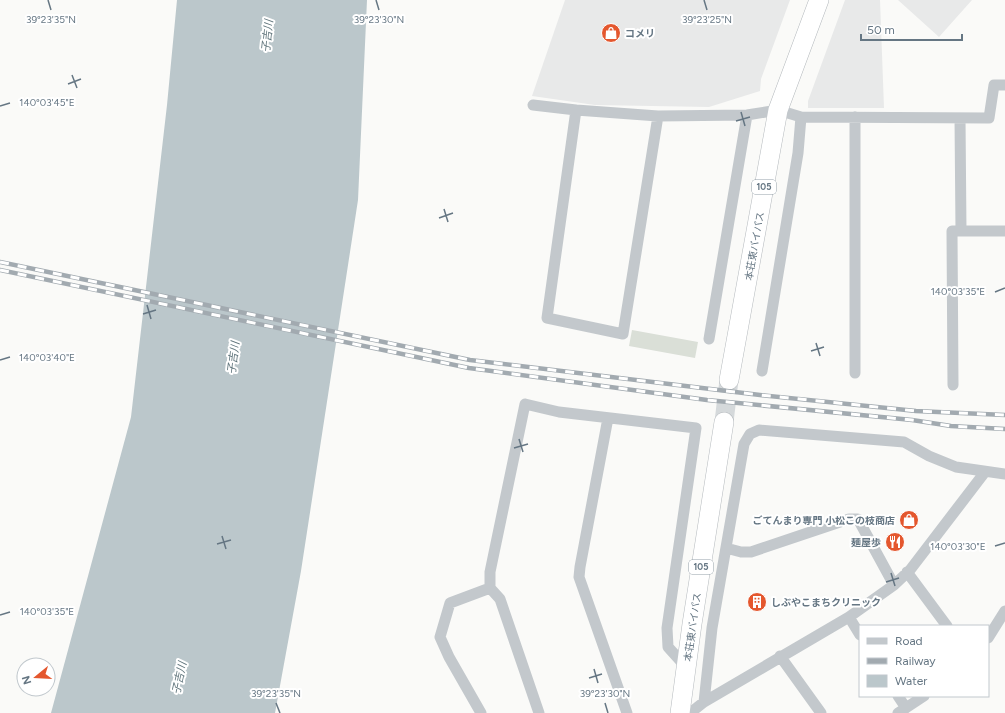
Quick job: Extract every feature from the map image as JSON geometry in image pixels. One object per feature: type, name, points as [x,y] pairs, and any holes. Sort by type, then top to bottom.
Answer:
[{"type":"highway","name":"本荘東バイパス","points":[[730,380],[778,110],[819,0]]},
{"type":"highway","name":"本荘東バイパス","points":[[680,713],[724,422]]},
{"type":"street","points":[[533,105],[576,110],[658,116],[747,115],[778,110],[801,117],[989,118],[994,85],[1005,84]]},
{"type":"street","points":[[576,110],[547,318],[623,334],[658,116]]},
{"type":"street","points":[[709,339],[747,115]]},
{"type":"street","points":[[762,371],[798,153],[801,117]]},
{"type":"street","points":[[855,117],[855,373]]},
{"type":"street","points":[[960,118],[961,231]]},
{"type":"street","points":[[953,385],[952,231],[1005,231]]},
{"type":"street","points":[[539,713],[500,599],[490,588],[490,572],[525,404],[559,412],[696,428],[667,628],[668,647],[686,667]]},
{"type":"street","points":[[608,418],[579,577],[627,713]]},
{"type":"street","points":[[704,702],[712,628],[744,444],[750,434],[759,430],[904,442],[929,456],[956,467],[1005,474]]},
{"type":"street","points":[[690,713],[704,702],[848,617],[894,585],[915,564],[985,472]]},
{"type":"street","points":[[726,548],[741,552],[751,552],[849,519],[858,519],[894,585]]},
{"type":"street","points":[[907,572],[946,625]]},
{"type":"street","points":[[481,713],[440,637],[450,603],[490,588]]},
{"type":"street","points":[[989,636],[1005,612]]},
{"type":"street","points":[[848,617],[859,634]]},
{"type":"street","points":[[780,656],[822,713]]},
{"type":"street","points":[[898,697],[902,710],[922,697]]},
{"type":"shaded area","points":[[565,0],[790,0],[761,79],[760,91],[709,107],[595,105],[532,96]]},
{"type":"shaded area","points":[[845,0],[880,0],[884,108],[808,108],[808,101]]},
{"type":"shaded area","points":[[898,0],[972,0],[939,37]]},
{"type":"shaded area","points":[[632,330],[698,342],[695,358],[629,346]]},
{"type":"water","name":"子吉川","points":[[177,0],[367,0],[358,200],[301,571],[275,713],[51,713],[131,417],[167,105]]},
{"type":"tunnel","points":[[724,422],[729,380]]},
{"type":"railway","points":[[0,262],[470,360],[760,395],[916,411],[1005,415]]},
{"type":"railway","points":[[0,270],[469,368],[707,400],[912,420],[951,426],[1005,429]]},
{"type":"place","name":"コメリ","points":[[611,33]]},
{"type":"place","name":"ごてんまり専門 小松この枝商店","points":[[909,520]]},
{"type":"place","name":"麺屋歩","points":[[895,542]]},
{"type":"place","name":"しぶやこまちクリニック","points":[[757,602]]}]
